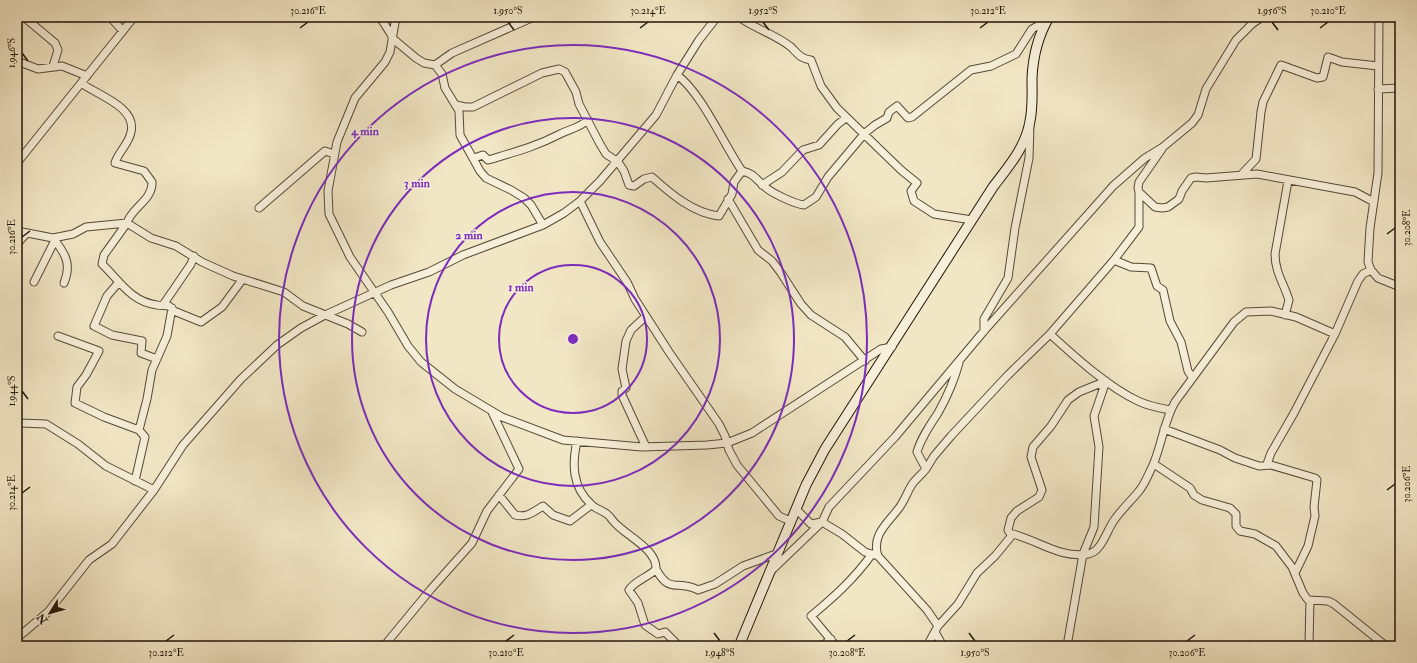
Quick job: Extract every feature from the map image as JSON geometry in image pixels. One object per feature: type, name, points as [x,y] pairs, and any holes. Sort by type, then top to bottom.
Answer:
[{"type":"street","points":[[24,17],[55,43],[58,50],[52,66]]},
{"type":"street","points":[[110,17],[123,31]]},
{"type":"street","points":[[18,159],[134,17]]},
{"type":"street","points":[[380,17],[392,37],[416,58],[424,63],[435,65],[442,74],[445,88],[459,111],[460,135],[480,171],[486,178],[524,198],[531,205],[543,224]]},
{"type":"street","points":[[396,17],[390,52],[381,70],[364,86],[355,98],[336,142],[328,191],[329,214],[341,242],[408,346],[422,362],[454,389],[502,418],[563,440],[646,447],[727,443],[752,433],[839,375],[865,361],[881,349],[892,347]]},
{"type":"street","points":[[435,65],[452,53],[534,17]]},
{"type":"street","points":[[17,638],[48,612],[89,560],[112,544],[154,490],[183,445],[241,379],[277,345],[301,328],[325,315],[375,294],[391,285],[429,272],[463,255],[543,224],[564,213],[580,201],[656,115],[677,75],[699,40],[717,17]]},
{"type":"street","points":[[738,17],[759,30],[779,39],[804,60],[811,60],[821,86],[846,118],[865,133],[901,170],[917,183],[910,191],[914,201],[934,214],[972,220]]},
{"type":"street","points":[[768,574],[822,522],[829,507],[895,437],[984,330],[1113,186],[1145,158],[1163,147],[1192,123],[1198,115],[1206,89],[1236,40],[1252,24],[1262,17]]},
{"type":"street","points":[[1379,17],[1378,164],[1370,228],[1368,262],[1371,270],[1378,278],[1400,287]]},
{"type":"street","points":[[677,75],[686,82],[736,164],[742,171],[750,172],[762,185],[785,198],[804,205],[816,197],[828,176],[865,133],[887,118],[889,112],[897,106],[909,118],[971,70],[991,66],[1016,54],[1032,29],[1048,19]]},
{"type":"street","points":[[984,330],[984,319],[1008,278],[1015,228],[1029,158],[1034,58],[1038,39],[1048,19]]},
{"type":"street","points":[[1242,174],[1256,159],[1263,102],[1281,65],[1317,78],[1323,76],[1328,57],[1342,62],[1378,66]]},
{"type":"street","points":[[17,61],[38,68],[62,66],[87,76]]},
{"type":"street","points":[[456,105],[465,108],[473,107],[542,73],[559,69],[565,72],[576,92],[579,104],[606,154],[624,171],[629,185],[634,186],[652,177],[660,186],[678,200],[711,215],[721,214],[732,194],[734,182],[742,171]]},
{"type":"street","points":[[81,83],[94,93],[116,103],[130,116],[132,123],[131,132],[115,163],[144,171],[152,186],[148,195],[129,218],[102,260],[102,264],[129,293],[142,301],[158,306],[163,305],[172,308],[181,315],[203,322],[222,307],[242,280]]},
{"type":"street","points":[[1378,89],[1400,88]]},
{"type":"street","points":[[762,185],[782,172],[803,150],[819,145],[838,124],[846,118]]},
{"type":"street","points":[[474,158],[483,155],[488,160],[534,147],[572,130],[588,120]]},
{"type":"street","points":[[739,646],[790,521],[825,449],[892,347],[993,186],[1015,158],[1024,140],[1030,121]]},
{"type":"street","points":[[836,646],[811,616],[834,598],[875,555],[877,538],[883,527],[900,507],[914,482],[926,469],[934,456],[1008,375],[1050,334],[1114,260],[1139,227],[1139,182],[1163,147]]},
{"type":"street","points":[[260,208],[325,152],[334,154]]},
{"type":"street","points":[[1139,192],[1155,207],[1162,208],[1179,199],[1182,190],[1191,178],[1257,174],[1288,181],[1355,192],[1374,202]]},
{"type":"street","points":[[1285,315],[1290,300],[1275,265],[1275,254],[1288,181]]},
{"type":"street","points":[[728,199],[758,250],[772,261],[782,273],[801,304],[811,315],[845,337],[865,361]]},
{"type":"street","points":[[580,201],[600,242],[624,278],[645,317],[719,424],[735,461],[779,516],[790,521]]},
{"type":"street","points":[[17,231],[54,239],[73,234],[86,227],[127,223],[151,238],[176,246],[242,280],[284,292],[303,306],[362,332]]},
{"type":"street","points":[[17,244],[26,234]]},
{"type":"street","points":[[34,282],[54,239]]},
{"type":"street","points":[[54,239],[64,250],[68,262],[67,276],[64,283]]},
{"type":"street","points":[[163,305],[191,264],[194,256]]},
{"type":"street","points":[[1114,260],[1131,267],[1151,268],[1156,286],[1163,290],[1170,321],[1181,342],[1188,371],[1192,377]]},
{"type":"street","points":[[1267,464],[1271,453],[1294,413],[1335,334],[1358,282],[1363,274],[1371,270]]},
{"type":"street","points":[[119,282],[107,296],[94,326],[112,335],[142,341],[141,353],[157,359]]},
{"type":"street","points":[[139,430],[147,399],[149,382],[169,330],[172,308]]},
{"type":"street","points":[[927,646],[937,629],[958,604],[977,573],[995,556],[1013,534],[1052,550],[1083,554],[1090,554],[1101,543],[1114,519],[1140,490],[1154,464],[1170,410],[1192,377],[1234,322],[1243,313],[1271,311],[1296,317],[1335,334]]},
{"type":"street","points":[[645,317],[631,330],[626,341],[622,369],[626,388],[622,391],[622,395],[646,447]]},
{"type":"street","points":[[1050,334],[1073,356],[1106,381],[1138,401],[1170,410]]},
{"type":"street","points":[[58,336],[99,351],[98,356],[91,364],[86,375],[77,387],[75,403],[104,417],[139,430],[145,437],[135,481]]},
{"type":"street","points":[[926,469],[917,452],[919,445],[942,406],[954,379],[960,360]]},
{"type":"street","points":[[1010,536],[1008,530],[1011,518],[1017,511],[1034,502],[1039,497],[1042,490],[1030,457],[1033,447],[1044,436],[1064,404],[1073,395],[1106,381]]},
{"type":"street","points":[[1067,646],[1083,554],[1094,527],[1099,447],[1094,416],[1106,381]]},
{"type":"street","points":[[384,646],[431,589],[472,543],[488,511],[519,469],[492,411]]},
{"type":"street","points":[[17,421],[21,423],[46,424],[78,444],[106,466],[154,490]]},
{"type":"street","points":[[1164,429],[1220,450],[1234,458],[1259,466],[1267,464],[1315,478],[1317,480],[1314,516],[1308,546],[1295,573]]},
{"type":"street","points":[[577,441],[573,466],[574,473],[584,495],[591,505],[608,514],[620,528],[639,541],[654,559],[656,569],[666,584],[671,586],[688,584],[698,590],[714,584],[743,566],[776,554]]},
{"type":"street","points":[[1154,464],[1190,488],[1194,495],[1202,500],[1230,508],[1236,514],[1237,528],[1240,531],[1255,534],[1276,546],[1286,557],[1295,573],[1303,593],[1310,600],[1328,601],[1334,604],[1386,646]]},
{"type":"street","points":[[499,496],[516,515],[519,516],[531,514],[543,506],[553,515],[570,520],[591,505]]},
{"type":"street","points":[[796,509],[812,524],[822,522],[842,534],[865,552],[875,555],[927,610],[937,629],[943,646]]},
{"type":"street","points":[[656,569],[651,574],[631,585],[629,590],[638,603],[645,625],[658,634],[663,631],[666,632],[679,646]]},
{"type":"street","points":[[1309,646],[1310,600]]},
{"type":"street","points":[[822,646],[831,639]]}]
